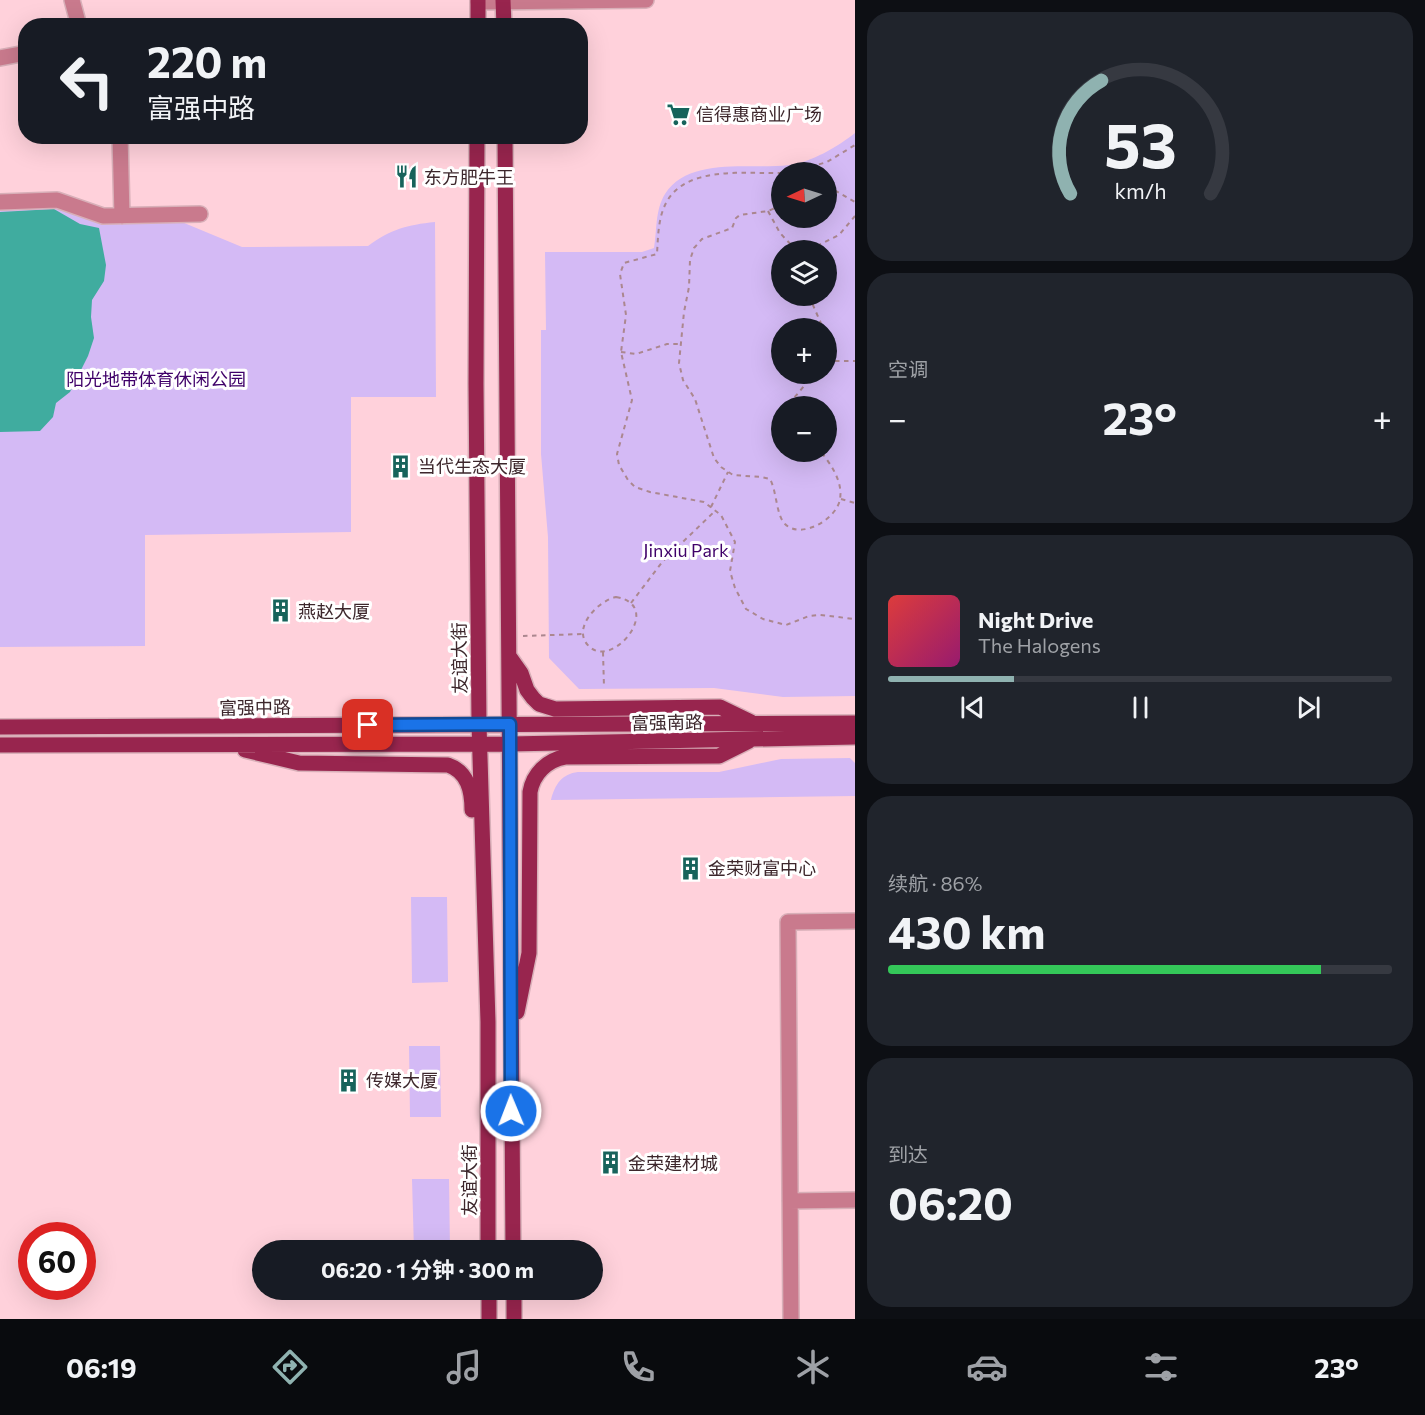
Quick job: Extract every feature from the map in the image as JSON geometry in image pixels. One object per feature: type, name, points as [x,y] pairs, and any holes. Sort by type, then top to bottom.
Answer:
[{"type":"main road","points":[[503,0],[504,18]]},
{"type":"main road","points":[[478,1],[478,18]]},
{"type":"main road","name":"友谊大街","points":[[477,144],[476,384],[479,724],[488,1022],[489,1240]]},
{"type":"main road","points":[[505,144],[513,1240]]},
{"type":"main road","points":[[509,656],[521,673],[527,690],[533,698],[539,704],[555,709],[720,707],[756,731],[719,756],[558,758],[534,777],[530,792],[530,953],[510,1041]]},
{"type":"main road","name":"富强南路","points":[[480,744],[756,731],[855,723]]},
{"type":"main road","name":"富强中路","points":[[0,727],[510,724]]},
{"type":"main road","name":"富强南路","points":[[510,724],[756,731],[855,737]]},
{"type":"main road","points":[[214,744],[291,762],[438,764],[455,767],[461,772],[468,784],[472,799],[477,970],[488,1022]]},
{"type":"main road","name":"富强中路","points":[[0,745],[480,744]]},
{"type":"main road","points":[[489,1300],[489,1319]]},
{"type":"main road","points":[[514,1300],[514,1319]]},
{"type":"street","points":[[72,0],[77,18]]},
{"type":"street","points":[[478,1],[646,0]]},
{"type":"street","points":[[0,58],[18,55]]},
{"type":"street","points":[[120,144],[122,216]]},
{"type":"street","points":[[0,202],[57,200],[103,216],[200,214]]},
{"type":"street","points":[[791,1319],[788,922],[855,921]]},
{"type":"street","points":[[790,1201],[855,1200]]},
{"type":"path","points":[[828,162],[855,145]]},
{"type":"path","points":[[771,173],[717,174],[684,184],[665,205],[658,231],[657,254],[624,263],[620,274],[625,295],[626,315],[621,352],[632,400],[617,454],[628,480],[635,487],[704,502],[721,515],[735,542],[730,571],[735,588],[746,609],[763,619],[786,625],[809,616],[820,615],[855,619]]},
{"type":"path","points":[[837,192],[855,202]]},
{"type":"path","points":[[771,210],[740,215],[736,218],[732,228],[702,239],[694,248],[690,260],[689,287],[679,363],[683,380],[695,399],[714,458],[733,475],[770,479],[775,488],[784,524],[807,529],[818,526],[837,509],[840,499],[837,476],[828,462]]},
{"type":"path","points":[[768,211],[787,240]]},
{"type":"path","points":[[829,240],[839,235],[855,216]]},
{"type":"path","points":[[621,352],[636,354],[667,344],[681,344]]},
{"type":"path","points":[[837,361],[855,361]]},
{"type":"path","points":[[796,396],[805,384]]},
{"type":"path","points":[[711,507],[728,472]]},
{"type":"path","points":[[840,499],[855,503]]},
{"type":"path","points":[[631,603],[663,561],[715,511]]},
{"type":"path","points":[[616,597],[631,603],[637,618],[636,626],[631,633],[611,651],[596,651],[589,646],[583,634],[584,624],[601,604],[616,597]]},
{"type":"path","points":[[509,636],[583,634]]},
{"type":"path","points":[[603,652],[604,687]]},
{"type":"green space","name":"Jinxiu Park","points":[[855,133],[855,696],[783,697],[714,688],[579,689],[549,658],[548,537],[541,454],[541,330],[546,330],[545,252],[642,252],[654,248],[658,214],[665,194],[676,182],[689,174],[722,167],[771,166],[771,228],[837,228],[837,162],[803,162],[833,148]]},
{"type":"green space","name":"阳光地带体育休闲公园","points":[[55,207],[177,220],[242,247],[368,246],[400,229],[435,222],[436,397],[351,397],[351,532],[145,535],[145,646],[0,647],[0,210]]},
{"type":"green space","points":[[850,758],[855,763],[855,796],[551,800],[560,781],[578,772],[719,772],[781,759]]},
{"type":"green space","points":[[411,897],[447,897],[448,982],[412,983]]},
{"type":"green space","points":[[409,1046],[440,1046],[441,1117],[410,1117]]},
{"type":"green space","points":[[412,1179],[449,1179],[450,1240],[414,1240]]},
{"type":"shaded area","points":[[54,209],[80,224],[99,228],[106,265],[104,281],[92,300],[91,317],[94,338],[88,356],[70,392],[56,403],[53,417],[40,431],[0,432],[0,212]]},
{"type":"place","name":"信得惠商业广场","points":[[678,114]]},
{"type":"place","name":"东方肥牛王","points":[[406,177]]},
{"type":"place","name":"当代生态大厦","points":[[400,466]]},
{"type":"place","name":"燕赵大厦","points":[[280,611]]},
{"type":"place","name":"金荣财富中心","points":[[690,868]]},
{"type":"place","name":"传媒大厦","points":[[348,1080]]},
{"type":"place","name":"金荣建材城","points":[[610,1163]]},
{"type":"route","points":[[368,725],[510,724],[511,1111]]}]
